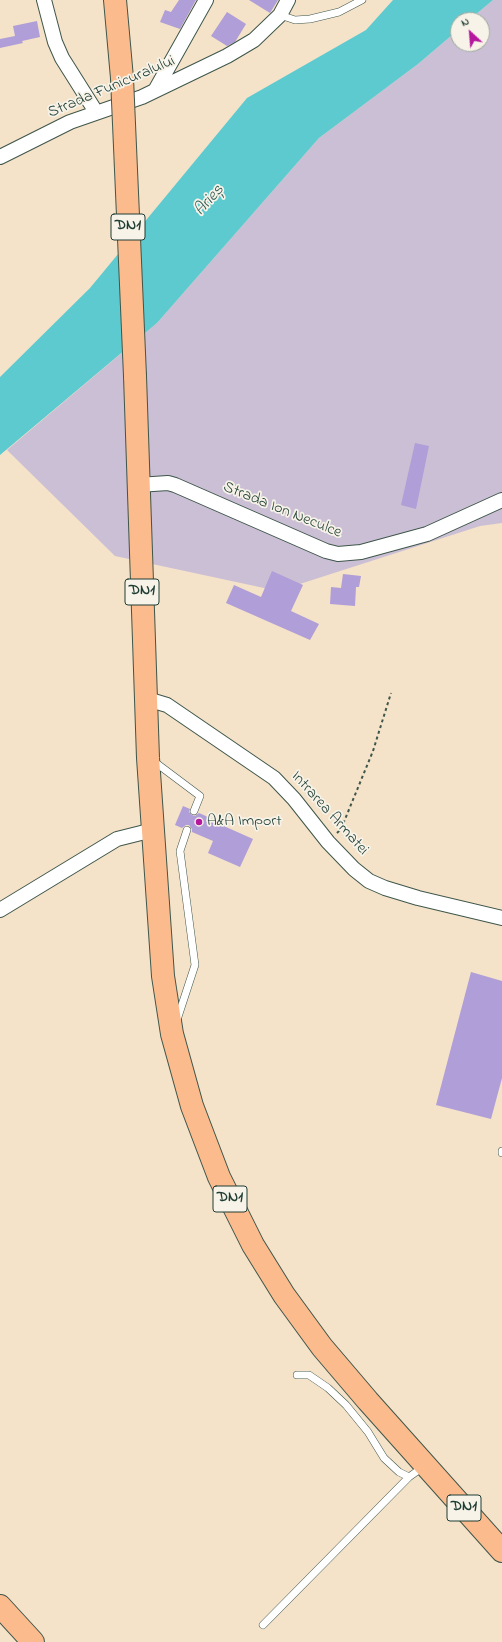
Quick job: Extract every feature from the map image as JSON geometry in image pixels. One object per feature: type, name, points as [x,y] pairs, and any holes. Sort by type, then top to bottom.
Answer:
[{"type":"main road","name":"DN1","points":[[115,0],[122,78],[135,376],[148,758],[163,976],[172,1034],[192,1106],[219,1177],[253,1245],[284,1295],[417,1472],[502,1551]]},
{"type":"main road","points":[[0,1606],[33,1642]]},
{"type":"street","points":[[44,0],[54,42],[62,58],[96,112]]},
{"type":"street","points":[[156,89],[206,0]]},
{"type":"street","name":"Strada Funicuralului","points":[[0,157],[70,122],[142,97],[227,56],[254,40],[280,15],[288,0]]},
{"type":"street","name":"Strada Ion Neculce","points":[[138,485],[168,483],[175,485],[326,551],[338,554],[361,552],[427,534],[502,500]]},
{"type":"street","name":"Intrarea Armatei","points":[[146,699],[167,705],[274,778],[294,799],[328,842],[354,869],[370,881],[380,886],[418,898],[502,918]]},
{"type":"street","points":[[0,910],[117,839],[153,830]]},
{"type":"lane","points":[[280,15],[295,20],[310,19],[339,12],[362,0]]},
{"type":"lane","points":[[148,758],[200,796],[194,811]]},
{"type":"lane","points":[[172,1034],[195,965],[180,851],[187,830]]},
{"type":"lane","points":[[297,1375],[309,1375],[328,1388],[346,1405],[368,1432],[384,1458],[399,1472],[417,1472]]},
{"type":"lane","points":[[263,1625],[417,1472]]},
{"type":"path","points":[[328,842],[341,829],[373,751],[391,693]]},
{"type":"shaded area","points":[[493,0],[502,0],[502,523],[480,526],[278,591],[115,556],[7,450],[157,323],[319,138],[418,64],[450,37],[450,52],[490,52],[490,12],[479,12]]},
{"type":"water","name":"Arieș","points":[[393,0],[493,0],[479,12],[450,12],[450,37],[418,64],[319,138],[157,323],[0,455],[0,377],[90,288],[247,98],[366,30]]},
{"type":"building","points":[[179,0],[196,0],[180,29],[160,22],[165,10],[171,12]]},
{"type":"building","points":[[249,0],[278,0],[270,13]]},
{"type":"building","points":[[227,12],[246,24],[235,42],[227,46],[211,36]]},
{"type":"building","points":[[37,21],[40,37],[22,41],[23,43],[0,48],[0,39],[15,36],[13,26]]},
{"type":"building","points":[[415,443],[429,446],[416,509],[401,505]]},
{"type":"building","points":[[272,571],[303,585],[291,611],[319,624],[310,640],[226,603],[234,585],[261,597]]},
{"type":"building","points":[[343,574],[361,576],[359,587],[356,587],[355,606],[330,604],[331,587],[341,588]]},
{"type":"building","points":[[183,806],[190,809],[189,812],[192,815],[195,816],[199,813],[217,821],[217,823],[253,839],[240,867],[208,853],[213,841],[192,832],[189,825],[182,828],[175,825]]},
{"type":"building","points":[[471,972],[502,981],[502,1078],[491,1119],[436,1105]]},
{"type":"place","name":"A&A Import","points":[[199,822]]}]
